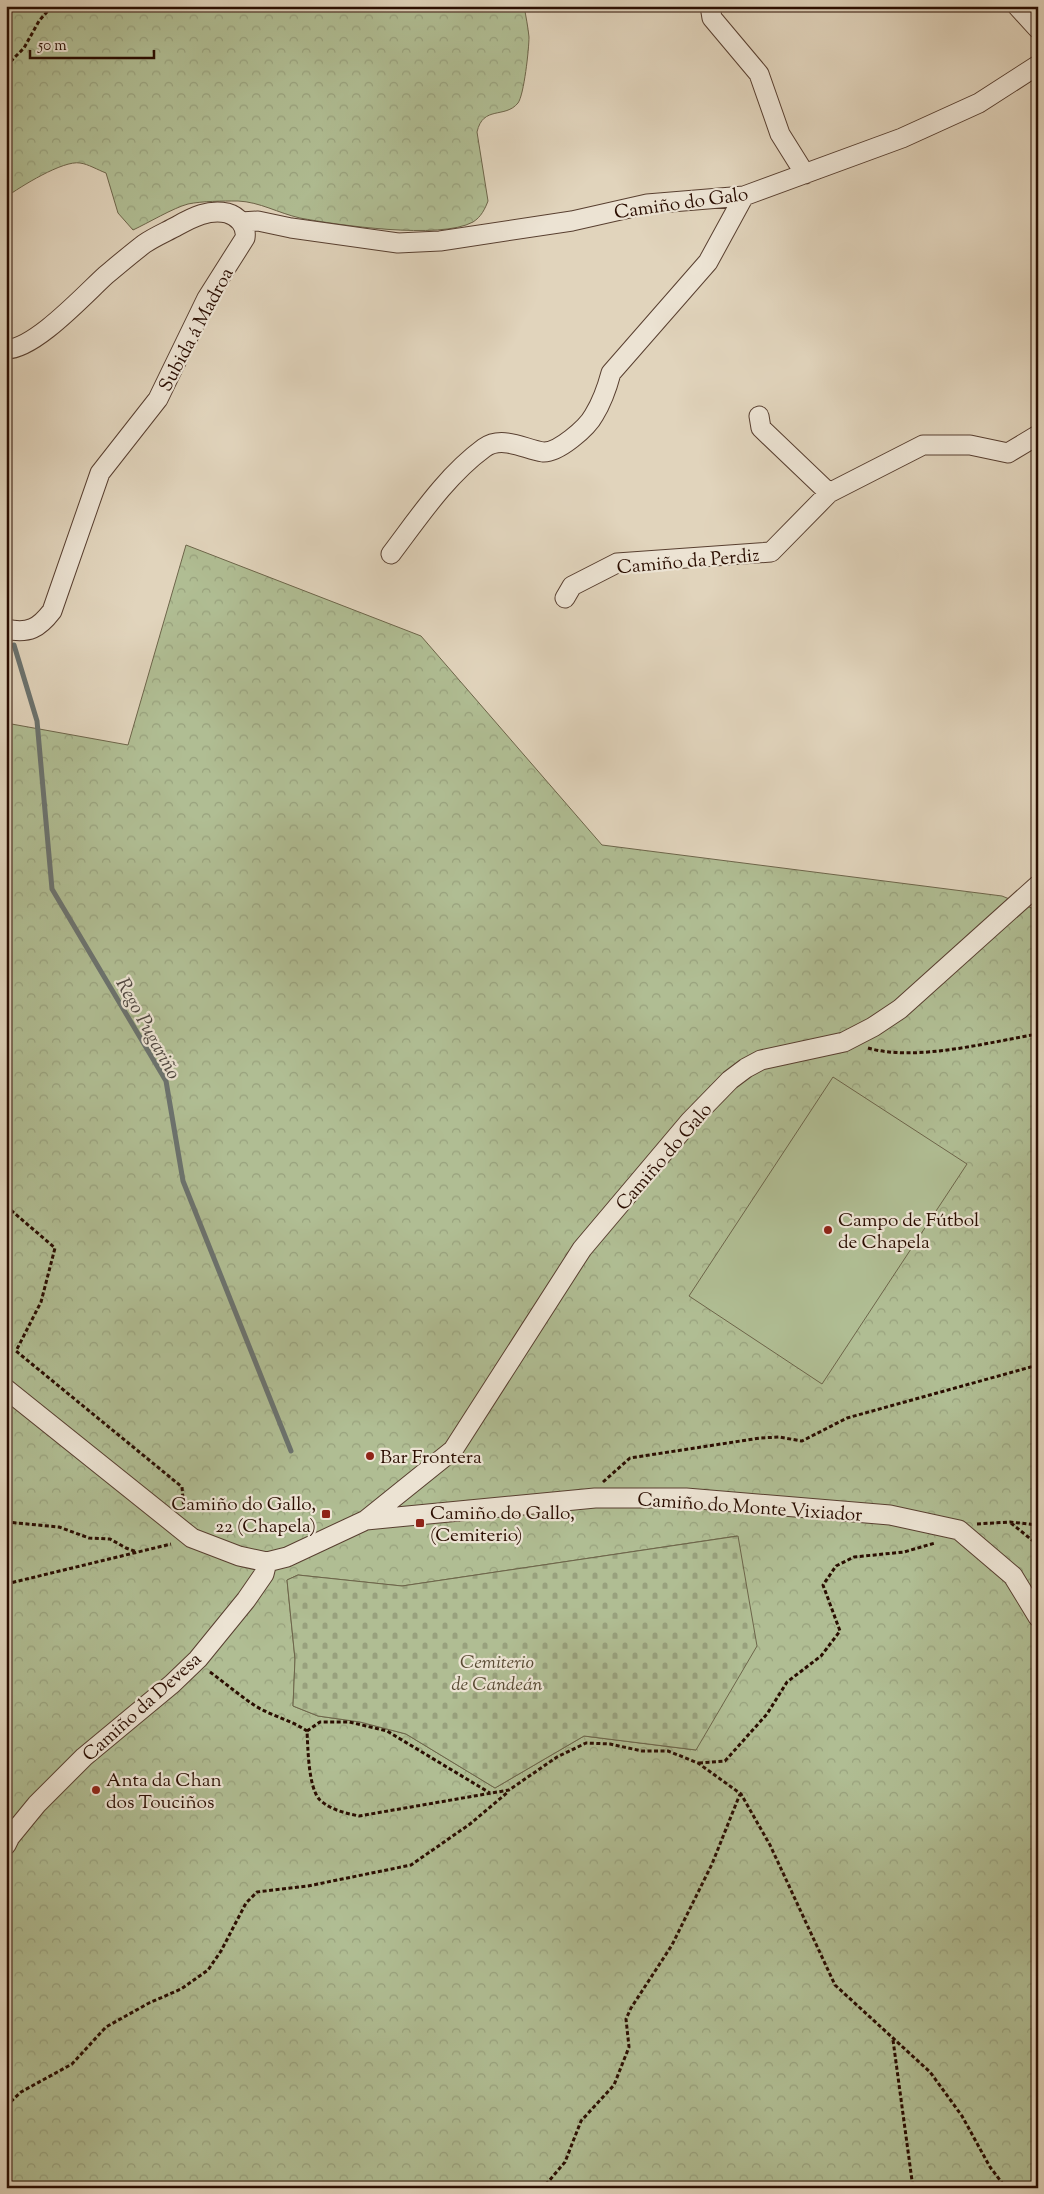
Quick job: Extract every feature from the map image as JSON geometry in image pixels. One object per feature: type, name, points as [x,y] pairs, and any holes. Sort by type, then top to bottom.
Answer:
[{"type":"street","points":[[710,6],[712,18],[759,74],[780,134],[805,174]]},
{"type":"street","points":[[1017,6],[1038,29]]},
{"type":"street","name":"Camiño do Galo","points":[[241,222],[258,221],[291,228],[398,243],[440,241],[572,221],[647,204],[744,196],[902,138],[979,103],[1038,65]]},
{"type":"street","points":[[391,554],[445,484],[486,447],[504,442],[545,452],[564,445],[593,418],[607,390],[611,373],[708,262],[744,196]]},
{"type":"street","points":[[6,348],[25,343],[58,320],[146,242],[192,218],[206,213],[217,211],[231,214],[241,222]]},
{"type":"street","name":"Subida á Madroa","points":[[6,629],[20,632],[42,625],[52,611],[100,473],[158,398],[207,298],[245,238],[245,228],[241,222]]},
{"type":"street","points":[[759,416],[761,428],[829,493]]},
{"type":"street","name":"Camiño da Perdiz","points":[[565,598],[572,586],[617,562],[771,552],[829,493],[922,445],[970,445],[1008,452],[1038,435]]},
{"type":"street","name":"Camiño do Galo","points":[[366,1520],[453,1450],[582,1249],[690,1121],[730,1080],[746,1068],[762,1060],[844,1042],[873,1028],[900,1009],[1038,885]]},
{"type":"street","name":"Camiño do Monte Vixiador","points":[[6,1389],[192,1538],[239,1556],[267,1562],[287,1557],[366,1520],[595,1498],[686,1498],[890,1515],[960,1530],[1013,1576],[1038,1617]]},
{"type":"street","name":"Camiño da Devesa","points":[[6,1845],[10,1837],[37,1804],[84,1757],[172,1684],[198,1658],[246,1600],[264,1574],[267,1562]]},
{"type":"path","points":[[6,66],[18,56],[39,22],[52,6]]},
{"type":"path","points":[[844,1042],[880,1052],[940,1052],[1038,1034]]},
{"type":"path","points":[[6,1206],[55,1248],[41,1302],[16,1351],[182,1487],[187,1534],[179,1542],[6,1584]]},
{"type":"path","points":[[595,1498],[604,1478],[630,1458],[760,1438],[779,1437],[802,1441],[847,1418],[1038,1365]]},
{"type":"path","points":[[6,1522],[59,1526],[89,1538],[110,1539],[138,1552]]},
{"type":"path","points":[[1010,1522],[1038,1545]]},
{"type":"path","points":[[698,1763],[725,1761],[766,1714],[787,1682],[821,1656],[840,1630],[823,1585],[836,1566],[854,1557],[912,1550],[937,1542],[960,1530],[977,1524],[1010,1522],[1038,1524]]},
{"type":"path","points":[[198,1658],[206,1668],[254,1705],[278,1717],[294,1722],[307,1731]]},
{"type":"path","points":[[307,1731],[320,1722],[349,1722],[387,1730],[490,1794]]},
{"type":"path","points":[[307,1731],[308,1759],[318,1799],[338,1812],[359,1816],[509,1790]]},
{"type":"path","points":[[6,2106],[21,2092],[72,2064],[106,2027],[149,2003],[181,1989],[208,1970],[221,1951],[246,1902],[257,1892],[308,1886],[410,1865],[470,1824],[509,1790],[558,1757],[586,1743],[610,1744],[642,1751],[668,1752],[698,1763],[741,1794],[770,1845],[835,1985],[930,2072],[962,2116],[990,2167],[1006,2188]]},
{"type":"path","points":[[540,2188],[548,2182],[565,2162],[580,2121],[614,2085],[629,2047],[626,2019],[672,1945],[712,1864],[741,1794]]},
{"type":"path","points":[[893,2040],[913,2188]]},
{"type":"green space","points":[[6,6],[524,6],[529,37],[528,51],[524,82],[518,103],[513,108],[484,118],[477,132],[488,201],[482,213],[473,222],[458,227],[437,230],[362,227],[300,218],[246,202],[219,201],[182,206],[133,230],[118,213],[106,173],[80,163],[73,163],[53,170],[6,197]]},
{"type":"green space","points":[[186,545],[421,636],[602,845],[1002,896],[1034,909],[1038,905],[1038,2188],[6,2188],[6,723],[128,745]],"holes":[[[737,1536],[696,1750],[584,1736],[495,1788],[406,1734],[360,1722],[318,1716],[293,1706],[295,1659],[287,1580],[298,1575],[402,1586]]]},
{"type":"green space","name":"Campo de Fútbol de Chapela","points":[[833,1077],[967,1164],[822,1384],[689,1296]]},
{"type":"green space","name":"Cemiterio de Candeán","points":[[738,1536],[757,1646],[696,1750],[584,1736],[495,1788],[406,1734],[360,1722],[318,1716],[293,1706],[295,1659],[287,1580],[298,1575],[402,1586]]},
{"type":"waterway","name":"Rego Pugariño","points":[[6,469],[6,478]]},
{"type":"waterway","name":"Rego Pugariño","points":[[14,645],[37,721],[52,889],[166,1081],[183,1181],[291,1451]]},
{"type":"place","name":"Campo de Fútbol de Chapela","points":[[828,1230]]},
{"type":"place","name":"Bar Frontera","points":[[370,1456]]},
{"type":"place","name":"Camiño do Gallo, 22 (Chapela)","points":[[326,1514]]},
{"type":"place","name":"Camiño do Gallo, (Cemiterio)","points":[[420,1523]]},
{"type":"place","name":"Anta da Chan dos Touciños","points":[[96,1790]]}]
